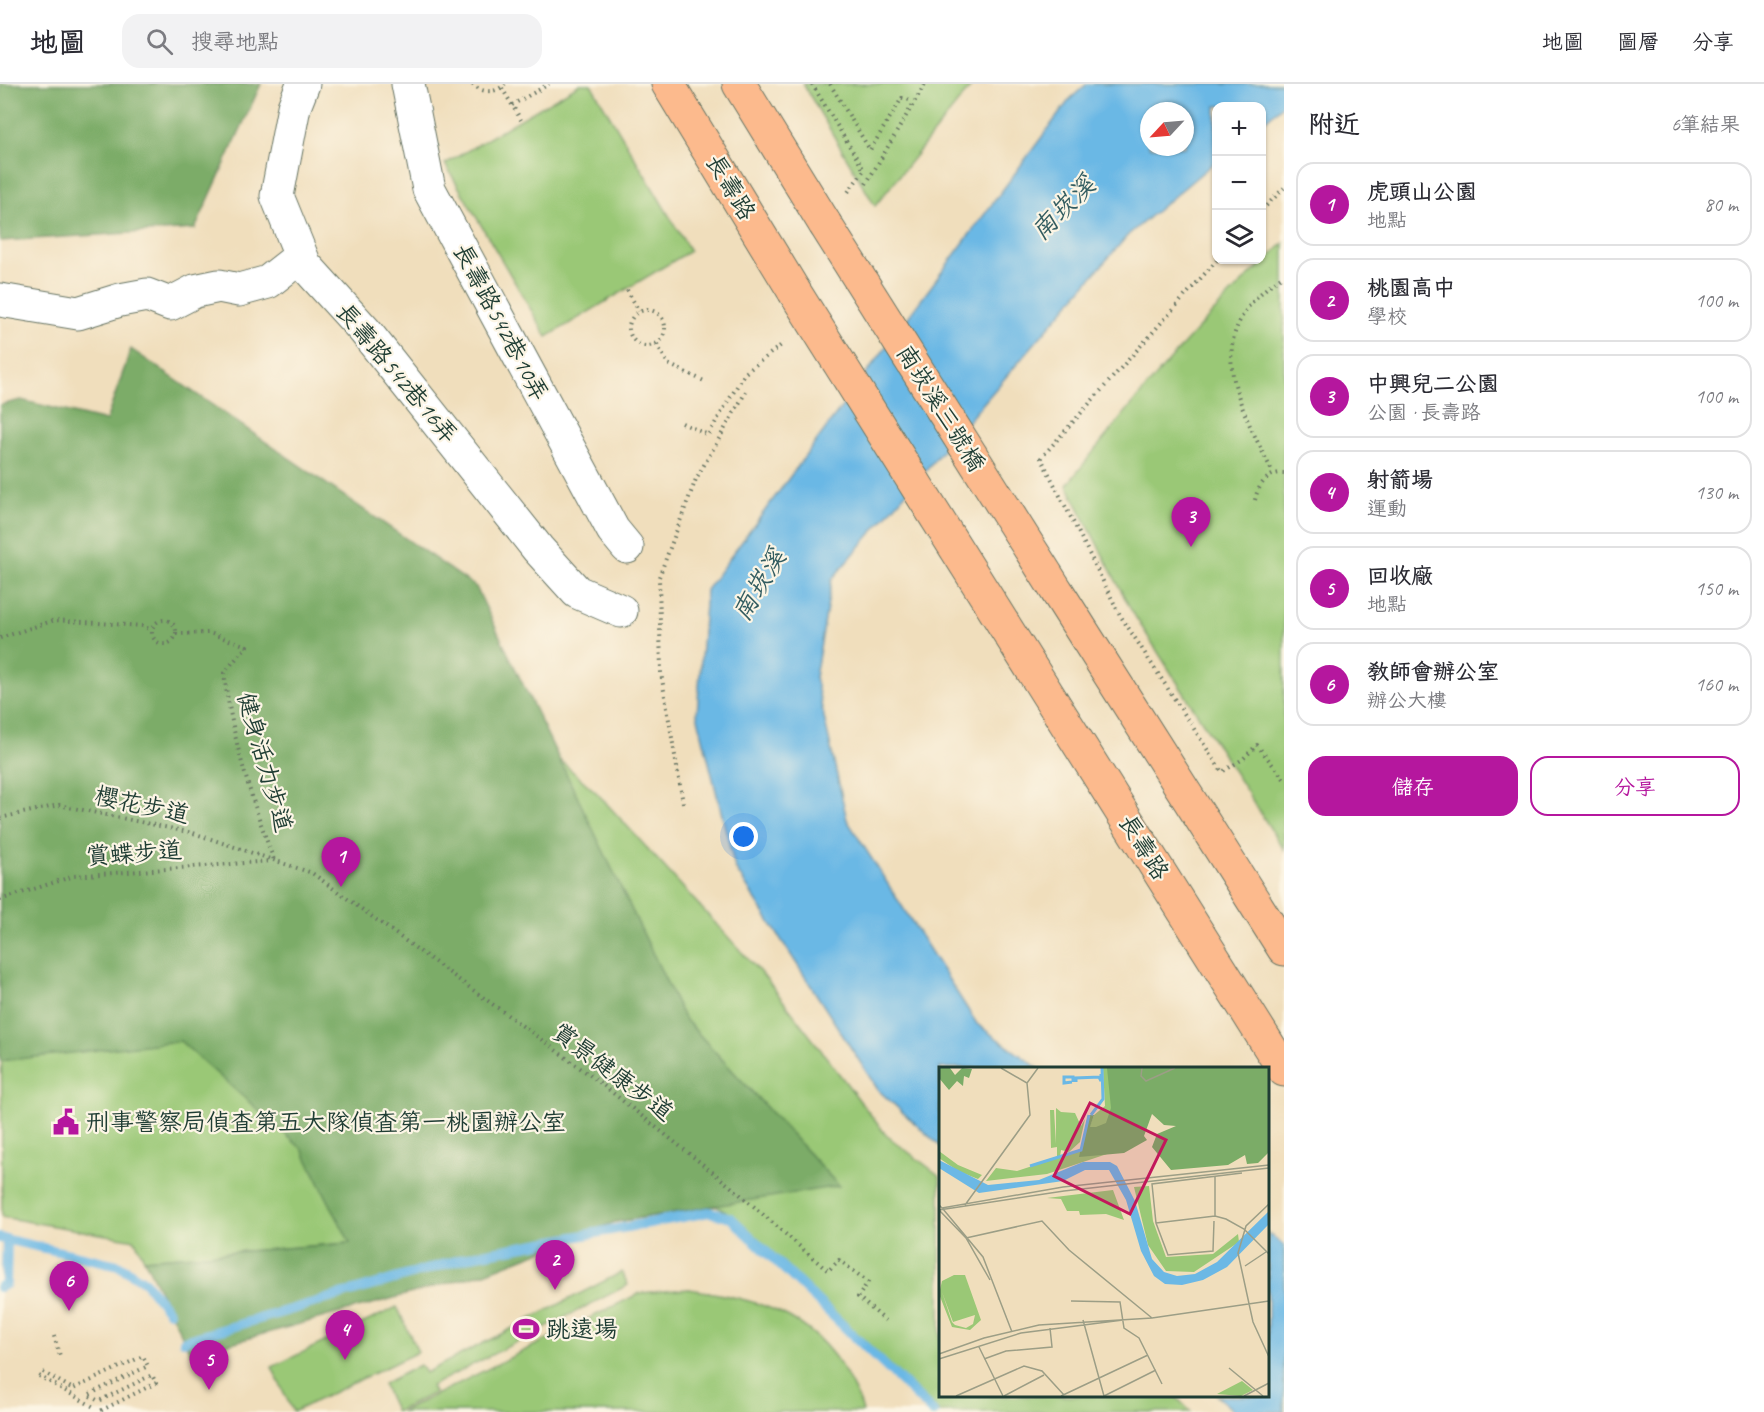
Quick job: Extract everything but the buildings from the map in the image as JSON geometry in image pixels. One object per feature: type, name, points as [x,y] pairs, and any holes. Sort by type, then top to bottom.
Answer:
[{"type":"main road","name":"長壽路","points":[[668,84],[794,291],[1284,1070]]},
{"type":"main road","points":[[739,84],[833,212]]},
{"type":"main road","name":"南崁溪三號橋","points":[[833,212],[1058,593],[1284,949]]},
{"type":"lane","name":"長壽路542巷16弄","points":[[303,84],[294,107],[276,196],[305,265],[365,331],[537,549],[577,592],[621,611]]},
{"type":"lane","name":"長壽路542巷10弄","points":[[408,84],[429,189],[613,530],[627,548]]},
{"type":"lane","points":[[0,300],[78,313],[120,300],[147,295],[170,304],[195,291],[219,286],[239,290],[268,282],[301,256]]},
{"type":"path","points":[[472,84],[488,92],[503,86],[521,120]]},
{"type":"path","points":[[512,105],[549,84]]},
{"type":"path","points":[[812,84],[864,170],[833,212]]},
{"type":"path","points":[[830,84],[870,150],[902,98],[913,101]]},
{"type":"path","points":[[866,184],[913,101],[926,84]]},
{"type":"path","points":[[1266,206],[1284,188]]},
{"type":"path","points":[[1213,264],[1041,458],[1119,615],[1222,772],[1243,759],[1257,745],[1284,779]]},
{"type":"path","points":[[1271,470],[1239,405],[1231,372],[1235,328],[1247,309],[1284,275]]},
{"type":"path","points":[[627,290],[639,311]]},
{"type":"path","points":[[639,311],[651,311],[662,318],[664,335],[657,344],[646,347],[631,338],[628,332],[630,320],[639,311]]},
{"type":"path","points":[[682,423],[708,435],[745,373],[784,343]]},
{"type":"path","points":[[657,344],[668,364],[706,382]]},
{"type":"path","points":[[683,802],[661,673],[659,578],[696,479],[748,388]]},
{"type":"path","points":[[1255,500],[1257,489],[1269,476],[1284,472]]},
{"type":"path","points":[[0,638],[55,620],[142,626],[152,630]]},
{"type":"path","points":[[159,620],[170,621],[177,630],[176,634],[174,640],[164,645],[154,640],[152,630],[159,620]]},
{"type":"path","name":"健身活力步道","points":[[176,634],[209,633],[247,646],[224,673],[230,723],[257,813],[275,860]]},
{"type":"path","name":"櫻花步道","points":[[0,818],[58,806],[193,833],[275,860]]},
{"type":"path","name":"賞蝶步道","points":[[0,900],[74,876],[275,860]]},
{"type":"path","name":"賞景健康步道","points":[[275,860],[312,873],[594,1078],[735,1190],[828,1271],[839,1260],[847,1266],[868,1282],[858,1297],[886,1322]]},
{"type":"path","points":[[54,1336],[60,1356]]},
{"type":"path","points":[[93,1407],[41,1374],[73,1389],[143,1356],[148,1366],[88,1395],[99,1401],[152,1375],[156,1383],[100,1411]]},
{"type":"green space","points":[[0,84],[261,84],[195,229],[0,241]]},
{"type":"green space","points":[[580,84],[591,84],[690,251],[547,337],[445,164]]},
{"type":"green space","points":[[803,84],[973,84],[875,206]]},
{"type":"green space","points":[[1284,243],[1284,850],[1131,610],[1067,485],[1171,359],[1254,271],[1262,264],[1266,264],[1266,260]]},
{"type":"green space","points":[[131,349],[476,587],[684,1018],[839,1186],[615,1222],[485,1273],[191,1354],[144,1259],[350,1243],[302,1149],[180,1041],[0,1061],[0,405],[21,400],[106,421]]},
{"type":"green space","points":[[0,559],[506,713],[597,793],[768,981],[886,1135],[939,1175],[939,1397],[1176,1397],[1191,1412],[939,1412],[738,1219],[716,1206],[615,1222],[144,1259],[135,1240],[2,1217]]},
{"type":"green space","name":"跳遠場","points":[[622,1272],[628,1285],[431,1386],[434,1393],[396,1412],[383,1384],[420,1365],[425,1373]]},
{"type":"green space","points":[[689,1289],[758,1304],[798,1322],[832,1353],[846,1374],[863,1412],[401,1412],[640,1293]]},
{"type":"green space","points":[[397,1307],[418,1352],[293,1412],[272,1367]]},
{"type":"water","name":"南崁溪","points":[[1087,84],[1284,84],[1284,104],[1266,120],[1266,102],[1212,102],[1212,164],[1128,235],[832,579],[815,677],[847,820],[977,1024],[1037,1067],[939,1067],[939,1145],[878,1090],[735,868],[697,714],[706,590],[1070,99]]},
{"type":"water","points":[[1269,1234],[1284,1245],[1284,1412],[1235,1412],[1218,1397],[1269,1397]]},
{"type":"waterway","points":[[184,1341],[476,1255],[709,1212],[731,1218],[933,1412]]},
{"type":"waterway","points":[[0,1238],[118,1265],[145,1282],[169,1312]]},
{"type":"waterway","points":[[0,1287],[6,1284],[7,1239]]},
{"type":"place","name":"中興兒二公園","points":[[1191,547]]},
{"type":"place","name":"虎頭山公園","points":[[341,887]]},
{"type":"place","name":"刑事警察局偵查第五大隊偵查第一桃園辦公室","points":[[66,1122]]},
{"type":"place","name":"桃園高中","points":[[555,1290]]},
{"type":"place","name":"教師會辦公室","points":[[69,1311]]},
{"type":"place","name":"跳遠場","points":[[526,1329]]},
{"type":"place","name":"射箭場","points":[[345,1360]]},
{"type":"place","name":"回收廠","points":[[209,1390]]}]
